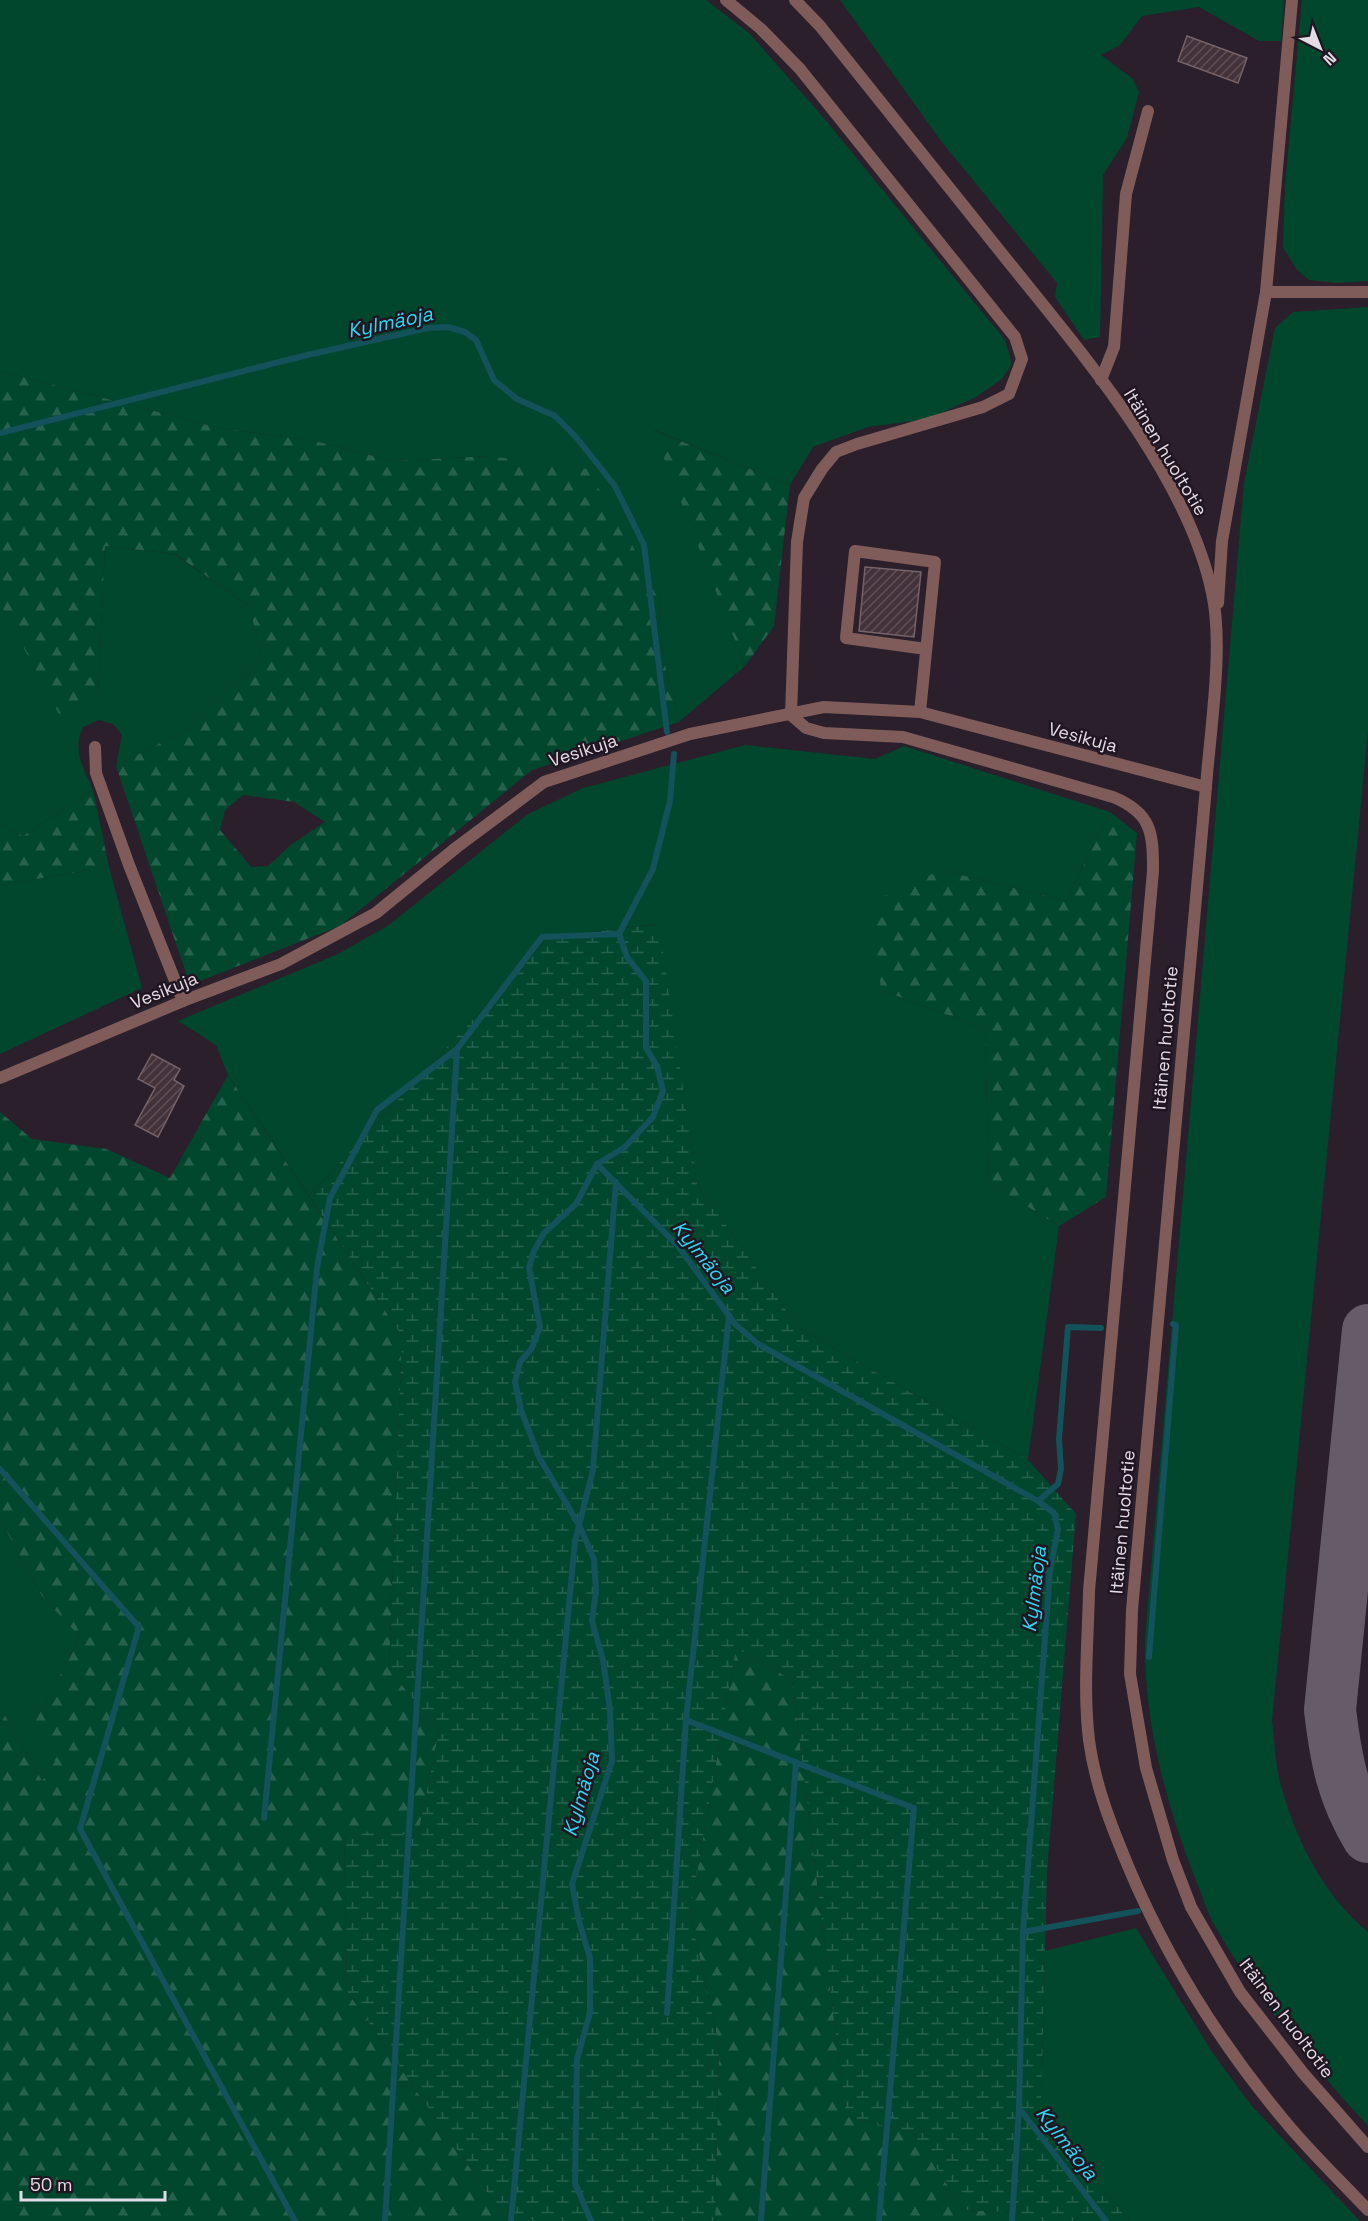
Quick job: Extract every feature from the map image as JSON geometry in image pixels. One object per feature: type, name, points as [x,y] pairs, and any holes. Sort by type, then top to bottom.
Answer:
[{"type":"lane","points":[[726,0],[761,29],[800,69],[1015,337],[1022,359],[1009,394],[983,407],[837,452],[822,469],[804,498],[797,542],[791,715],[806,728],[824,733],[903,736],[1113,797],[1133,805],[1144,818],[1153,837],[1153,872],[1119,1228],[1089,1591],[1086,1704],[1089,1741],[1104,1806],[1152,1922],[1186,1986],[1210,2023],[1284,2121],[1368,2210]]},
{"type":"lane","name":"Itäinen huoltotie","points":[[795,0],[820,26],[1101,380],[1145,444],[1188,520],[1213,594],[1216,653],[1206,787],[1132,1610],[1130,1674],[1146,1768],[1173,1860],[1191,1907],[1240,1992],[1303,2073],[1368,2147]]},
{"type":"lane","points":[[1216,653],[1222,541],[1266,292],[1292,0]]},
{"type":"lane","points":[[1101,380],[1114,347],[1126,194],[1148,111]]},
{"type":"lane","points":[[1266,292],[1368,292]]},
{"type":"lane","points":[[920,712],[935,562],[855,551],[846,638],[926,649]]},
{"type":"lane","name":"Vesikuja","points":[[0,1078],[183,1000],[281,964],[376,913],[457,847],[544,782],[690,734],[824,707],[920,712],[1206,787]]},
{"type":"lane","points":[[95,747],[96,773],[129,865],[183,1000]]},
{"type":"green space","points":[[0,0],[706,0],[749,33],[824,118],[1005,340],[1012,364],[1002,379],[976,397],[928,419],[868,427],[813,447],[790,485],[654,430],[745,666],[679,722],[663,657],[659,591],[489,456],[393,461],[315,441],[219,428],[0,371]]},
{"type":"green space","points":[[840,0],[1284,0],[1281,41],[1259,41],[1199,7],[1142,16],[1120,45],[1101,55],[1133,79],[1139,92],[1127,138],[1103,175],[1100,337],[1084,340],[1055,297],[1057,283],[941,141]]},
{"type":"green space","points":[[1302,0],[1368,0],[1368,281],[1336,283],[1309,280],[1297,270],[1283,247],[1285,186]]},
{"type":"green space","points":[[1368,307],[1368,731],[1272,1721],[1280,1782],[1302,1844],[1324,1883],[1352,1917],[1368,1932],[1368,2126],[1306,2056],[1268,2007],[1232,1955],[1210,1916],[1174,1820],[1158,1761],[1148,1701],[1145,1639],[1244,483],[1275,328],[1293,312]]},
{"type":"green space","points":[[0,371],[219,428],[315,441],[393,461],[489,456],[587,469],[659,591],[663,657],[679,722],[532,770],[340,926],[190,985],[116,766],[189,728],[262,656],[249,606],[175,554],[105,546],[98,695],[59,714],[0,603]],"holes":[[[243,795],[294,802],[325,822],[292,844],[268,866],[251,867],[220,830],[225,810]]]},
{"type":"green space","points":[[653,430],[790,485],[774,626],[745,666]]},
{"type":"green space","points":[[105,546],[174,554],[249,606],[262,656],[189,728],[116,766],[122,735],[113,724],[99,720],[83,727],[79,743],[80,758],[93,790],[23,836],[0,824],[0,603],[98,695]]},
{"type":"green space","points":[[745,745],[875,759],[904,746],[1110,812],[1066,901],[941,870],[881,990],[985,1029],[989,1183],[1059,1226],[1028,1460],[799,1328],[697,1184],[658,924],[549,937],[309,1196],[228,1075],[216,1045],[178,1021],[338,954],[389,925],[528,814],[583,788]]},
{"type":"green space","points":[[93,790],[109,867],[0,885],[0,824],[23,836]]},
{"type":"green space","points":[[1110,812],[1137,833],[1106,1197],[1059,1226],[989,1183],[985,1029],[881,990],[871,902],[941,870],[1066,901]]},
{"type":"green space","points":[[109,867],[142,988],[0,1054],[0,885]]},
{"type":"green space","points":[[659,924],[697,1184],[799,1328],[1028,1460],[1076,1514],[1047,1872],[1041,2111],[1129,2221],[1015,2221],[1007,2212],[964,2210],[913,2133],[846,2116],[792,1680],[736,1648],[690,1913],[719,2045],[715,2221],[507,2221],[347,1991],[344,1830],[418,1835],[439,1731],[389,1669],[402,1336],[309,1196],[549,937]]},
{"type":"green space","points":[[228,1075],[402,1336],[389,1669],[439,1731],[418,1835],[344,1831],[347,1991],[507,2221],[0,2221],[0,1710],[42,1781],[55,1762],[33,1726],[80,1637],[42,1596],[0,1519],[0,1112],[32,1139],[106,1149],[170,1178]]},
{"type":"green space","points":[[0,1519],[42,1596],[80,1637],[33,1726],[56,1762],[42,1781],[0,1710]]},
{"type":"green space","points":[[736,1648],[792,1680],[846,2116],[913,2133],[964,2210],[1007,2212],[1015,2221],[715,2221],[719,2045],[690,1913]]},
{"type":"green space","points":[[1136,1928],[1212,2052],[1251,2105],[1360,2221],[1129,2221],[1041,2111],[1045,1951]]},
{"type":"building","points":[[1187,36],[1247,58],[1238,83],[1178,61]]},
{"type":"building","points":[[865,567],[921,572],[914,637],[859,631]]},
{"type":"building","points":[[152,1054],[180,1069],[174,1080],[184,1086],[158,1137],[135,1125],[155,1088],[138,1079]]},
{"type":"waterway","name":"Kylmäoja","points":[[0,433],[303,356],[428,328],[448,327],[465,332],[476,340],[494,380],[517,399],[555,416],[576,437],[615,486],[644,545],[667,732]]},
{"type":"waterway","name":"Kylmäoja","points":[[591,2221],[575,2183],[577,2059],[590,2013],[590,1958],[579,1921],[572,1884],[612,1761],[610,1710],[603,1660],[592,1621],[596,1591],[594,1559],[579,1525],[539,1457],[521,1410],[515,1382],[520,1362],[532,1348],[540,1327],[529,1268],[534,1251],[544,1233],[576,1204],[597,1164],[625,1147],[653,1117],[663,1091],[657,1066],[646,1048],[646,981],[627,957],[619,934],[653,869],[670,801],[674,754]]},
{"type":"waterway","points":[[385,2221],[457,1049],[542,937],[619,934]]},
{"type":"waterway","points":[[264,1818],[317,1268],[330,1198],[377,1110],[457,1049]]},
{"type":"waterway","name":"Kylmäoja","points":[[597,1164],[678,1246],[735,1324],[758,1344],[1038,1501],[1054,1513],[1058,1529],[1050,1571],[1023,1932],[1019,2108],[1106,2221]]},
{"type":"waterway","points":[[511,2221],[575,1541],[593,1470],[616,1182]]},
{"type":"waterway","points":[[729,1315],[686,1720],[914,1808],[879,2221]]},
{"type":"waterway","points":[[1149,1657],[1176,1325],[1173,1324]]},
{"type":"waterway","points":[[1038,1501],[1058,1484],[1061,1469],[1059,1439],[1068,1327],[1101,1328]]},
{"type":"waterway","points":[[0,1469],[139,1627],[80,1829],[295,2221]]},
{"type":"waterway","points":[[667,2013],[686,1720]]},
{"type":"waterway","points":[[761,2221],[796,1762]]},
{"type":"waterway","points":[[1023,1932],[1138,1911]]},
{"type":"waterway","points":[[1012,2221],[1019,2108]]},
{"type":"taxiway","points":[[1368,1330],[1330,1710],[1346,1791],[1368,1837]]}]
